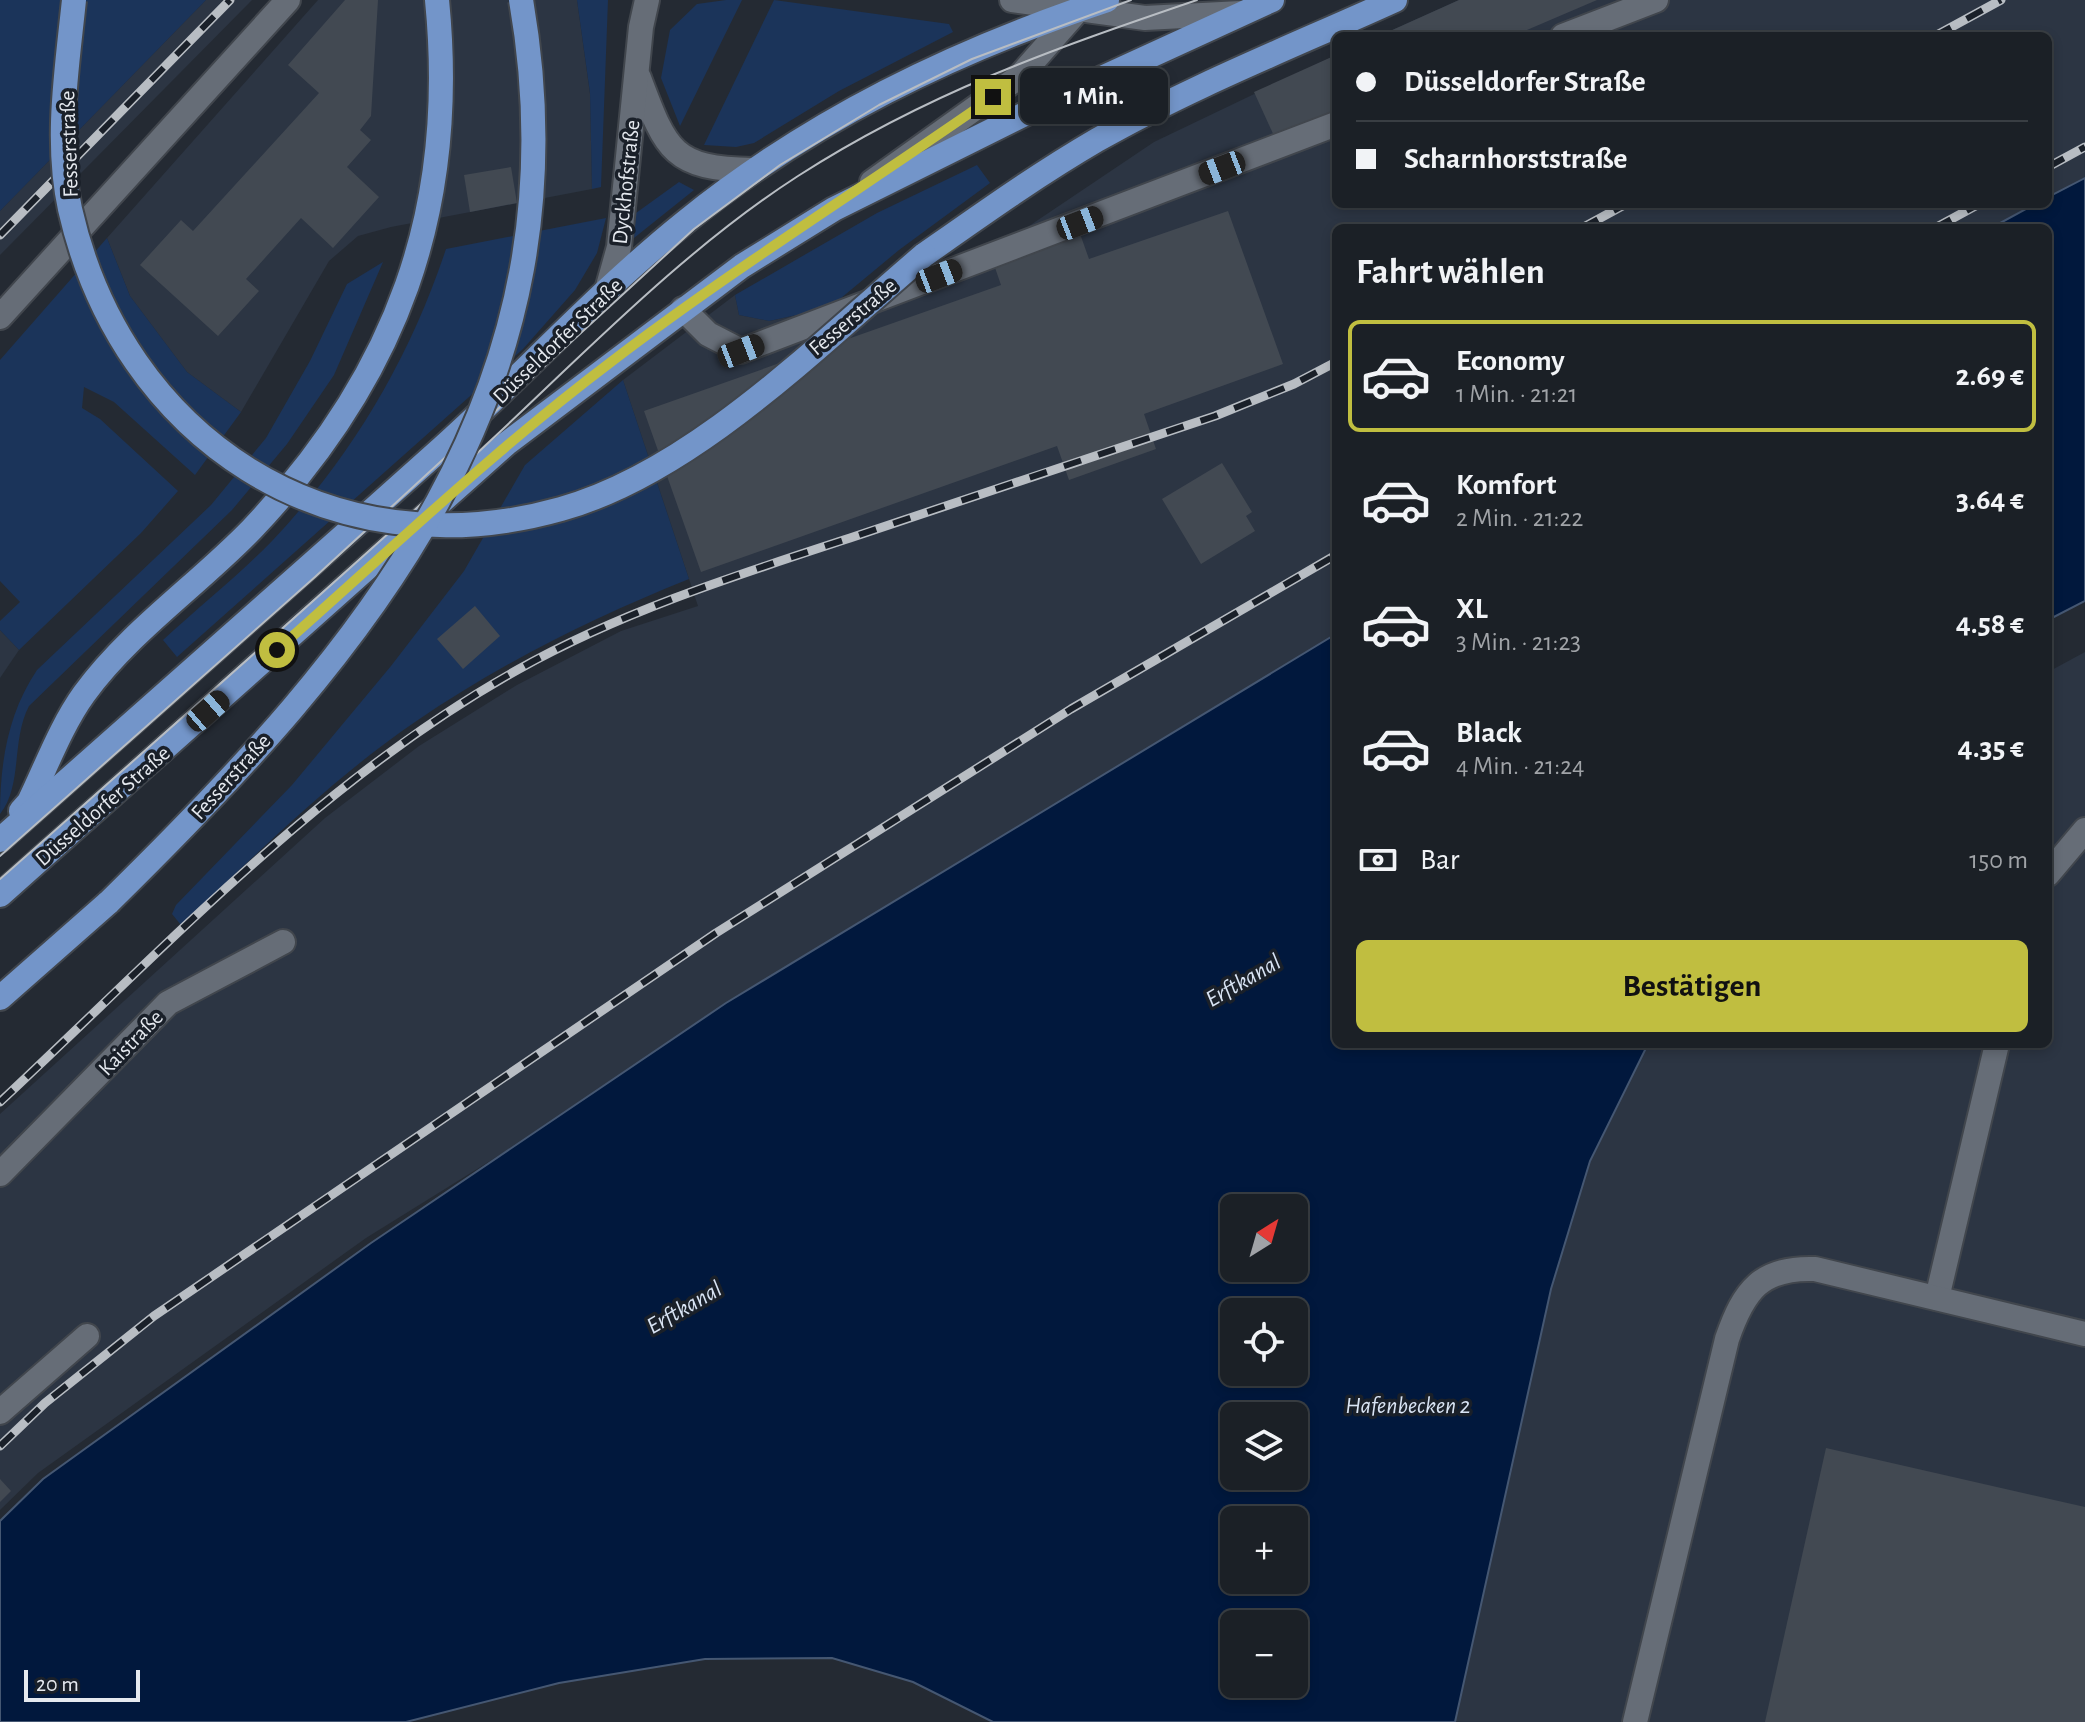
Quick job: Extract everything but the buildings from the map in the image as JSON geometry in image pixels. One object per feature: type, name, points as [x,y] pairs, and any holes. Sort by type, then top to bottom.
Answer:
[{"type":"main road","name":"Fesserstraße","points":[[74,0],[64,142],[69,206],[86,269],[113,330],[145,378],[185,422],[267,481],[322,505],[384,521],[445,526],[500,522],[563,509],[629,482],[690,447],[924,255],[1010,195],[1098,140],[1183,96],[1395,0]]},
{"type":"main road","points":[[0,833],[29,802],[75,708],[96,679],[250,530],[316,453],[372,366],[418,258],[439,159],[443,109],[437,0]]},
{"type":"main road","name":"Fesserstraße","points":[[0,998],[109,902],[246,761],[369,613],[413,548],[480,418],[518,295],[530,231],[535,115],[521,0]]},
{"type":"main road","name":"Düsseldorfer Straße","points":[[0,840],[501,394],[607,290],[684,222],[753,170],[870,97],[966,52],[1107,0]]},
{"type":"main road","name":"Düsseldorfer Straße","points":[[0,895],[506,444],[742,266],[834,209],[1041,106],[1272,0]]},
{"type":"street","points":[[0,317],[288,0]]},
{"type":"street","name":"Dyckhofstraße","points":[[607,290],[619,247],[647,0]]},
{"type":"street","points":[[1012,0],[1145,18],[1241,13]]},
{"type":"street","points":[[1573,32],[1656,0]]},
{"type":"street","points":[[834,209],[1020,76],[1078,10]]},
{"type":"street","name":"Dyckhofstraße","points":[[637,73],[657,128],[680,156],[710,169],[753,170]]},
{"type":"street","points":[[683,309],[708,334],[741,351],[1332,126]]},
{"type":"street","points":[[2052,869],[2085,830]]},
{"type":"street","name":"Kaistraße","points":[[0,1174],[168,1003],[283,942]]},
{"type":"street","points":[[1937,1298],[1996,1048]]},
{"type":"street","points":[[1635,1722],[1722,1359],[1742,1302],[1765,1278],[1795,1268],[1815,1269],[2085,1334]]},
{"type":"street","points":[[0,1412],[87,1336]]},
{"type":"shaded area","points":[[0,0],[206,0],[0,211]]},
{"type":"shaded area","points":[[206,0],[252,0],[0,255],[0,211]]},
{"type":"shaded area","points":[[318,0],[577,0],[590,94],[592,189],[358,236],[329,261],[241,412],[187,372],[130,296],[107,238]]},
{"type":"shaded area","points":[[577,0],[608,0],[601,187],[592,189],[590,93]]},
{"type":"shaded area","points":[[742,0],[680,126],[661,78],[670,30],[697,4]]},
{"type":"shaded area","points":[[774,0],[949,24],[953,32],[839,91],[754,143],[736,147],[704,145]]},
{"type":"shaded area","points":[[1459,0],[2085,0],[2085,178],[2052,195],[2052,32],[1388,32]]},
{"type":"shaded area","points":[[1332,57],[1332,208],[2028,208],[1998,224],[1332,224],[1332,637],[366,1238],[38,1473],[0,1510],[0,1114],[325,818],[419,746],[517,685],[621,631],[698,606],[623,380],[735,295],[739,315],[769,321],[829,308],[1008,240],[1154,142]]},
{"type":"shaded area","points":[[977,165],[990,183],[899,250],[829,308],[769,321],[739,315],[735,295],[877,213]]},
{"type":"shaded area","points":[[679,182],[694,190],[634,238],[636,213]]},
{"type":"shaded area","points":[[606,218],[597,253],[575,290],[523,349],[177,657],[163,640],[272,541],[301,509],[352,441],[396,368],[446,249]]},
{"type":"shaded area","points":[[107,238],[130,296],[187,372],[241,412],[195,475],[114,402],[84,387],[82,408],[100,419],[178,491],[141,533],[19,650],[0,630],[0,621],[20,602],[0,581],[0,360]]},
{"type":"shaded area","points":[[383,262],[334,375],[287,444],[232,510],[29,706],[20,733],[12,790],[0,814],[8,739],[19,703],[37,670],[211,505],[266,438],[310,361],[347,284]]},
{"type":"shaded area","points":[[623,380],[689,579],[548,643],[480,680],[415,722],[323,793],[181,925],[172,914],[176,905],[292,785],[391,666],[464,571],[525,465]]},
{"type":"shaded area","points":[[0,630],[19,650],[0,678]]},
{"type":"shaded area","points":[[2085,652],[2085,1722],[1455,1722],[1551,1289],[1590,1161],[1645,1048],[2052,1048],[2052,670]]},
{"type":"water","points":[[2085,178],[2085,601],[2052,618],[2052,224],[1998,224],[2028,208],[2052,208],[2052,195]]},
{"type":"water","points":[[1332,636],[1332,1048],[1646,1048],[1590,1161],[1551,1289],[1455,1722],[993,1722],[913,1682],[832,1658],[705,1659],[559,1683],[406,1722],[0,1722],[0,1521],[43,1479],[371,1243],[726,1003]]},
{"type":"tram line","points":[[0,856],[315,577],[694,229],[780,165],[879,105],[972,59],[1131,0]]},
{"type":"tram line","points":[[0,879],[473,457],[670,273],[754,206],[846,147],[943,97],[1041,55],[1197,0]]},
{"type":"railway","points":[[0,235],[230,0]]},
{"type":"railway","points":[[1942,32],[2001,0]]},
{"type":"railway","points":[[2052,165],[2085,147]]},
{"type":"railway","points":[[1589,224],[1619,208]]},
{"type":"railway","points":[[1942,224],[1972,208]]},
{"type":"railway","points":[[0,1102],[184,927],[311,814],[447,713],[519,669],[599,629],[681,596],[1215,416],[1294,384],[1332,364]]},
{"type":"railway","points":[[0,1446],[45,1403],[154,1316],[716,933],[1071,709],[1332,557]]},
{"type":"route","points":[[277,650],[506,444],[611,362],[742,266],[834,209],[993,97]]},
{"type":"water label","name":"Erftkanal","points":[[1243,980]]},
{"type":"water label","name":"Erftkanal","points":[[684,1307]]},
{"type":"water label","name":"Hafenbecken 2","points":[[1408,1405]]}]
